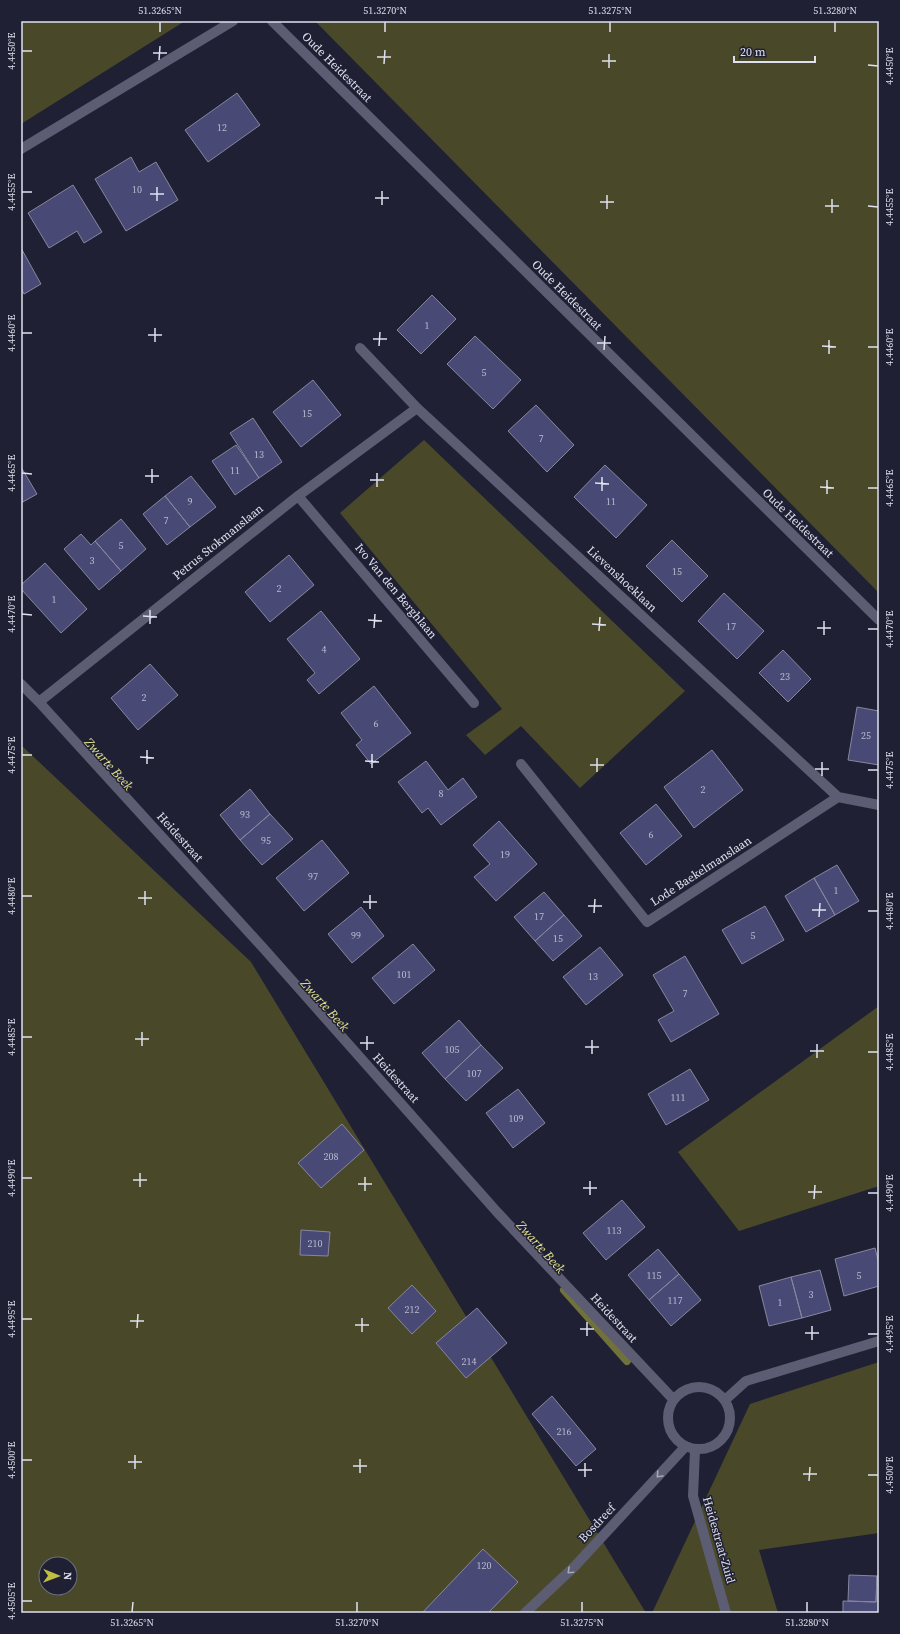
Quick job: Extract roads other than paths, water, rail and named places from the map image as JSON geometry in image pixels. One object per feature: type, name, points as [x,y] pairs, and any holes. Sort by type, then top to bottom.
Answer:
[{"type":"street","points":[[21,149],[233,21]]},
{"type":"street","name":"Oude Heidestraat","points":[[272,21],[879,620]]},
{"type":"street","name":"Lievenshoeklaan","points":[[360,348],[417,408],[838,797]]},
{"type":"street","name":"Petrus Stokmanslaan","points":[[39,702],[298,496],[417,408]]},
{"type":"street","name":"Ivo Van den Berghlaan","points":[[298,496],[474,703]]},
{"type":"street","name":"Heidestraat","points":[[21,684],[265,950],[497,1212],[673,1399]]},
{"type":"street","name":"Lode Baekelmanslaan","points":[[521,764],[647,922],[838,797]]},
{"type":"street","points":[[838,797],[879,805]]},
{"type":"street","points":[[725,1400],[746,1381],[879,1341]]},
{"type":"street","points":[[700,1386],[714,1390],[725,1400],[731,1417],[727,1435],[713,1447],[690,1448],[672,1434],[668,1416],[673,1399],[685,1390],[700,1386]]},
{"type":"street","name":"Bosdreef","points":[[525,1613],[575,1566],[690,1448]]},
{"type":"street","name":"Heidestraat-Zuid","points":[[690,1448],[693,1496],[726,1613]]},
{"type":"waterway","name":"Zwarte Beek","points":[[564,1290],[627,1361]]}]
